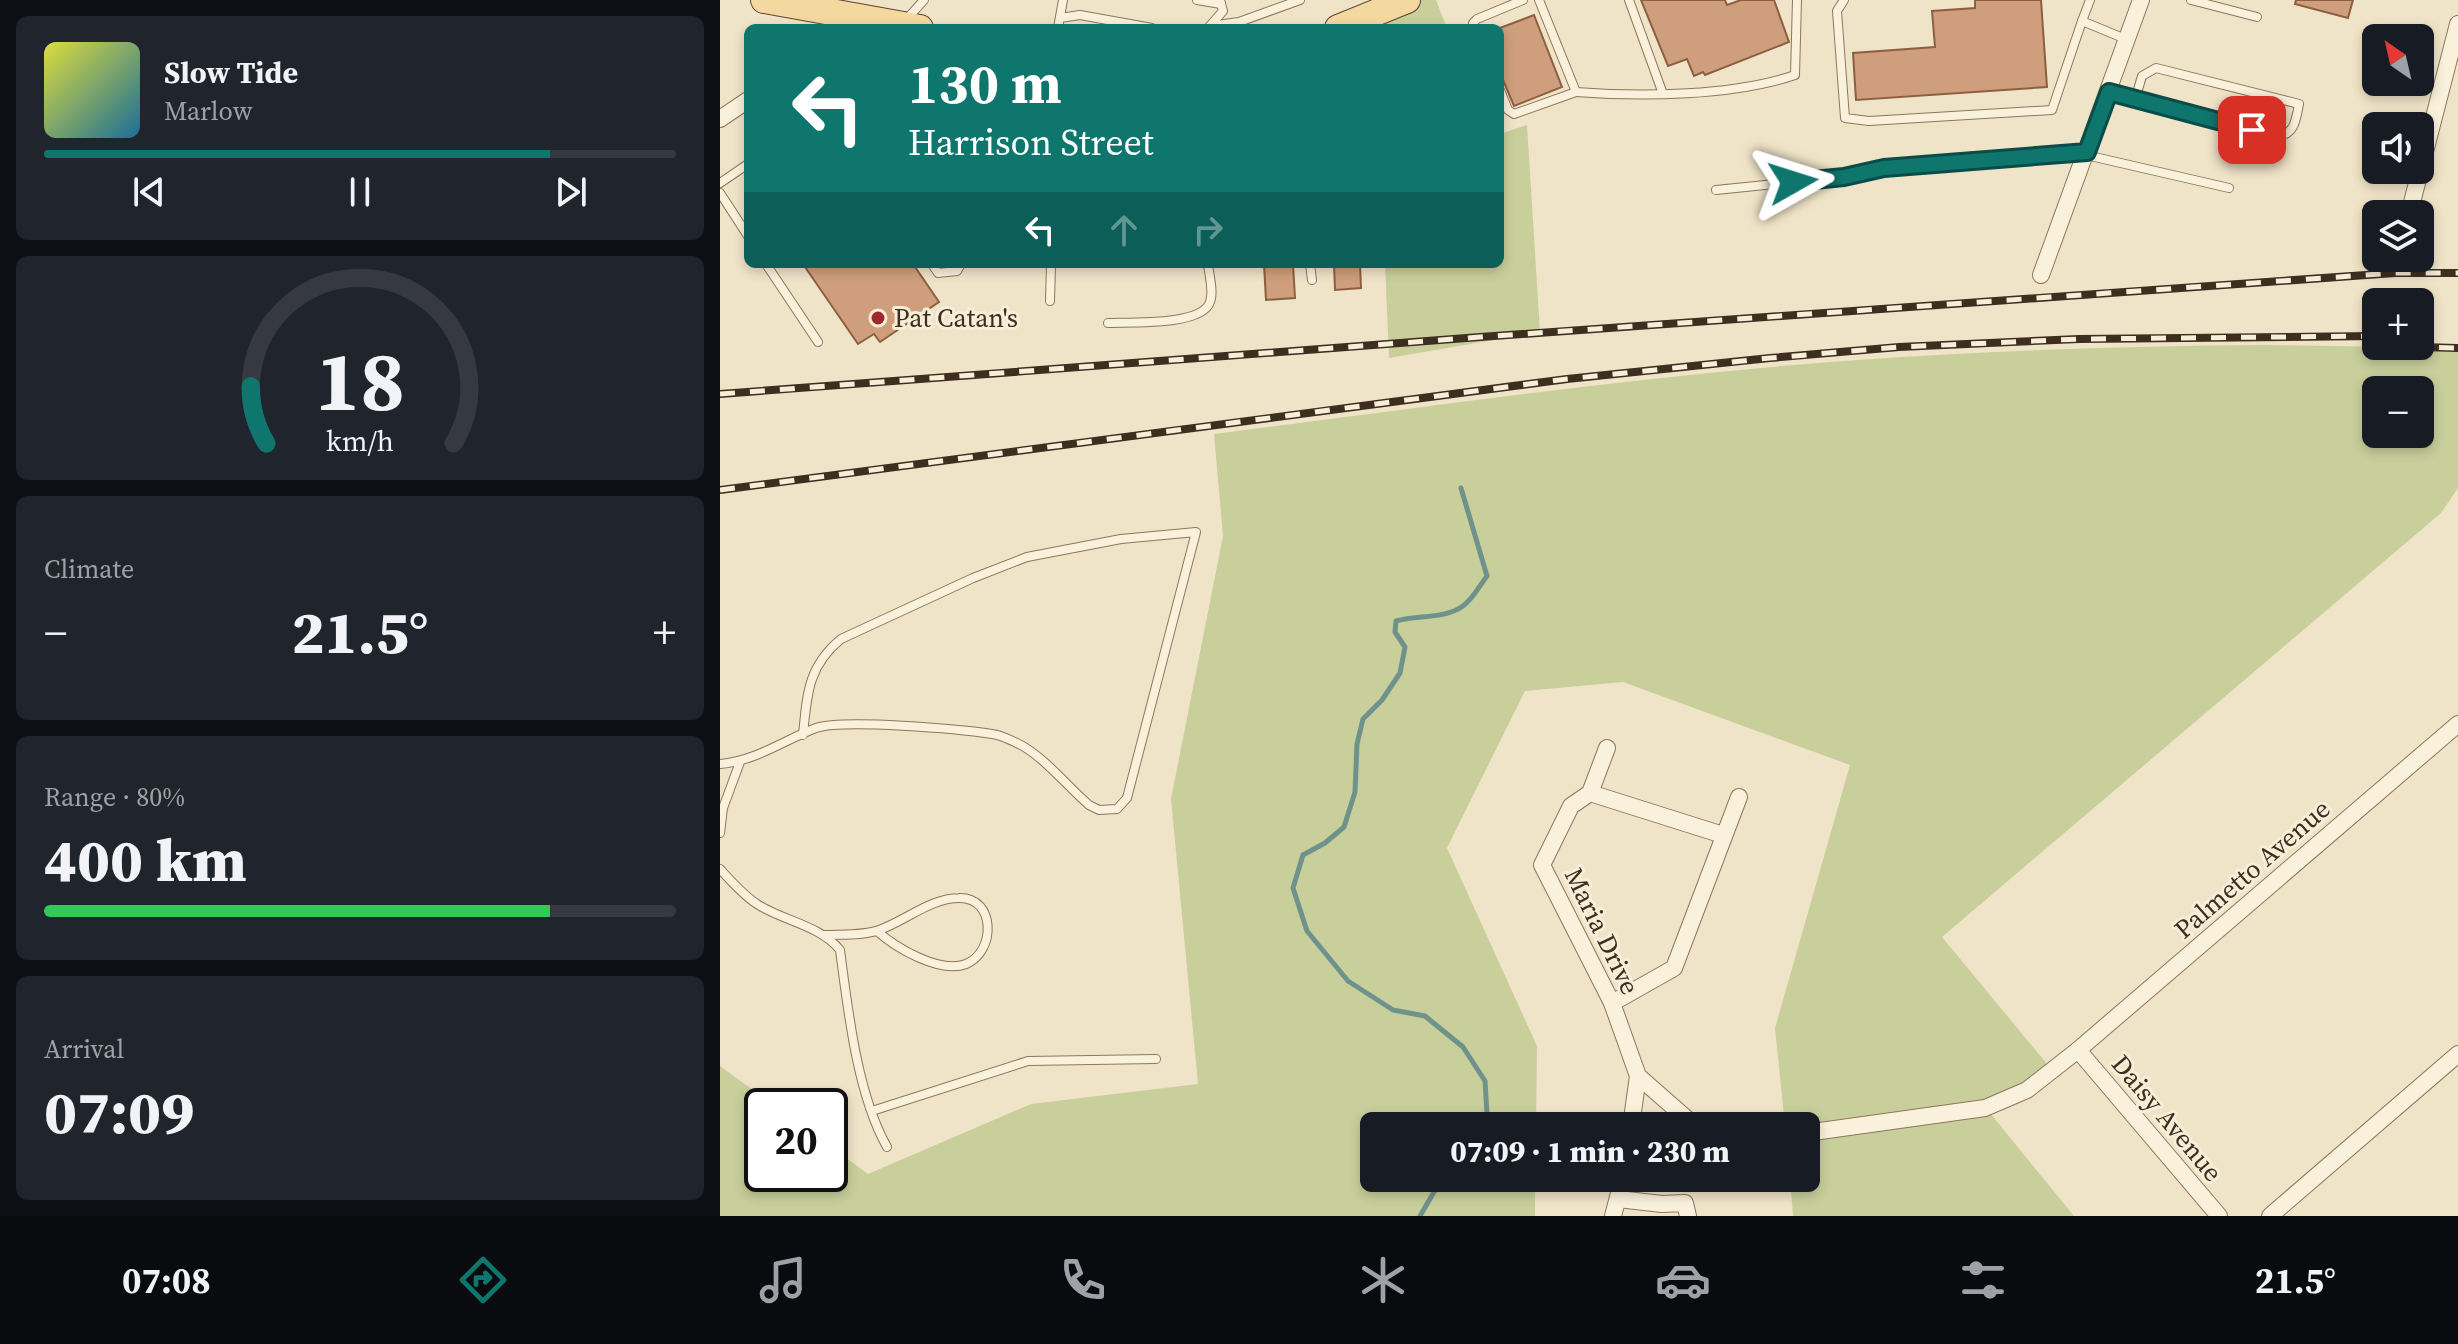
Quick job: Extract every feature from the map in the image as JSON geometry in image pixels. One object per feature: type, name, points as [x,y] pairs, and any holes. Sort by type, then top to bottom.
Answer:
[{"type":"main road","points":[[764,0],[834,20],[887,22]]},
{"type":"main road","points":[[1351,24],[1378,16],[1407,0]]},
{"type":"street","points":[[2041,275],[2141,0]]},
{"type":"street","points":[[2413,200],[2458,24]]},
{"type":"street","points":[[720,119],[744,103]]},
{"type":"street","name":"Palmetto Avenue","points":[[2078,1050],[2458,724]]},
{"type":"street","name":"Maria Drive","points":[[1607,748],[1590,793],[1571,806],[1542,865],[1612,1003],[1638,1076],[1679,1112]]},
{"type":"street","points":[[1590,793],[1723,835]]},
{"type":"street","points":[[1612,1003],[1674,968],[1739,797]]},
{"type":"street","points":[[1820,1131],[1985,1108],[2027,1090],[2078,1050]]},
{"type":"street","name":"Daisy Avenue","points":[[2078,1050],[2219,1216]]},
{"type":"street","points":[[2270,1216],[2458,1054]]},
{"type":"street","points":[[1633,1112],[1638,1076]]},
{"type":"street","points":[[1613,1216],[1620,1192]]},
{"type":"street","points":[[1618,1199],[1685,1203],[1688,1216]]},
{"type":"lane","points":[[887,22],[924,0]]},
{"type":"lane","points":[[1059,23],[1063,0]]},
{"type":"lane","points":[[1197,0],[1221,2],[1223,11],[1212,24]]},
{"type":"lane","points":[[1227,24],[1300,0]]},
{"type":"lane","points":[[1473,24],[1477,19],[1523,0]]},
{"type":"lane","points":[[1539,0],[1576,92]]},
{"type":"lane","points":[[1629,0],[1663,94]]},
{"type":"lane","points":[[1504,100],[1508,110],[1514,114],[1576,92],[1633,96],[1663,94],[1768,84],[1795,75],[1797,0]]},
{"type":"lane","points":[[1844,0],[1837,11],[1845,118],[1869,121],[2052,110],[2090,0]]},
{"type":"lane","points":[[2191,0],[2257,17]]},
{"type":"lane","points":[[1059,23],[1080,15],[1130,24]]},
{"type":"lane","points":[[2082,21],[2128,40]]},
{"type":"lane","points":[[2109,92],[2135,100],[2277,136],[2283,136],[2294,127],[2299,104],[2156,68],[2142,76],[2135,100]]},
{"type":"lane","points":[[1716,190],[1844,177],[1884,168],[2086,153],[2229,188]]},
{"type":"lane","points":[[720,183],[744,167]]},
{"type":"lane","points":[[720,193],[744,230]]},
{"type":"lane","points":[[769,268],[818,342]]},
{"type":"lane","points":[[935,268],[938,273],[957,271],[959,268]]},
{"type":"lane","points":[[1050,301],[1051,268]]},
{"type":"lane","points":[[1108,323],[1198,315],[1208,307],[1211,298],[1208,268]]},
{"type":"lane","points":[[1310,268],[1312,280]]},
{"type":"lane","points":[[720,764],[740,762],[803,735],[819,727],[846,725],[997,734],[1030,751],[1089,805],[1099,810],[1117,809],[1127,798],[1196,532],[1121,539],[1027,557],[973,578],[841,639],[823,654],[813,675],[803,735]]},
{"type":"lane","points":[[720,833],[723,808],[740,762]]},
{"type":"lane","points":[[720,869],[755,903],[823,935],[840,950],[857,1055],[877,1130],[887,1147]]},
{"type":"lane","points":[[823,935],[877,931],[939,902],[955,898],[968,898],[976,904],[984,912],[989,931],[987,944],[980,956],[953,967],[895,947],[877,931]]},
{"type":"lane","points":[[872,1111],[1028,1061],[1156,1059]]},
{"type":"green space","points":[[1407,0],[1436,0],[1445,24],[1382,24],[1378,12]]},
{"type":"green space","points":[[1527,125],[1540,332],[1389,358],[1385,268],[1504,268],[1504,133]]},
{"type":"green space","points":[[2362,347],[2362,360],[2434,360],[2434,348],[2458,348],[2458,488],[2441,513],[1942,937],[2052,1070],[1986,1108],[2074,1216],[1793,1216],[1791,1192],[1820,1192],[1820,1112],[1784,1112],[1775,1028],[1850,765],[1623,682],[1525,691],[1447,848],[1537,1046],[1536,1112],[1360,1112],[1360,1192],[1535,1192],[1535,1216],[720,1216],[720,1066],[750,1088],[744,1088],[744,1192],[848,1192],[848,1159],[868,1174],[1031,1104],[1198,1084],[1171,799],[1223,536],[1214,434],[1536,392],[1777,366],[2011,351]]},
{"type":"building","points":[[1641,0],[1725,0],[1727,5],[1741,0],[1774,0],[1789,42],[1705,75],[1703,72],[1694,76],[1687,59],[1668,66]]},
{"type":"building","points":[[1975,0],[2041,0],[2047,87],[1856,100],[1853,53],[1935,47],[1932,11],[1975,8]]},
{"type":"building","points":[[2296,0],[2353,0],[2348,18],[2295,4]]},
{"type":"building","points":[[1534,15],[1562,87],[1514,106],[1504,82],[1504,26]]},
{"type":"building","name":"Pat Catan's","points":[[806,268],[916,268],[939,302],[880,342],[874,334],[858,344]]},
{"type":"building","points":[[1264,268],[1293,268],[1295,298],[1266,300]]},
{"type":"building","points":[[1334,268],[1360,268],[1361,288],[1335,290]]},
{"type":"waterway","points":[[1461,488],[1487,576],[1470,600],[1456,610],[1396,621],[1395,632],[1405,647],[1400,673],[1382,700],[1363,719],[1357,744],[1355,792],[1344,827],[1325,843],[1303,855],[1293,888],[1307,931],[1348,981],[1393,1010],[1425,1016],[1463,1047],[1485,1081],[1487,1112]]},
{"type":"waterway","points":[[1420,1216],[1434,1192]]},
{"type":"railway","points":[[720,394],[2395,273],[2458,273]]},
{"type":"railway","points":[[720,490],[1567,379],[1770,358],[1899,347],[2079,339],[2362,336]]},
{"type":"railway","points":[[2434,347],[2458,348]]},
{"type":"place","name":"Pat Catan's","points":[[878,318]]},
{"type":"route","points":[[1793,182],[1844,177],[1884,168],[2087,152],[2109,92],[2252,130]]}]
